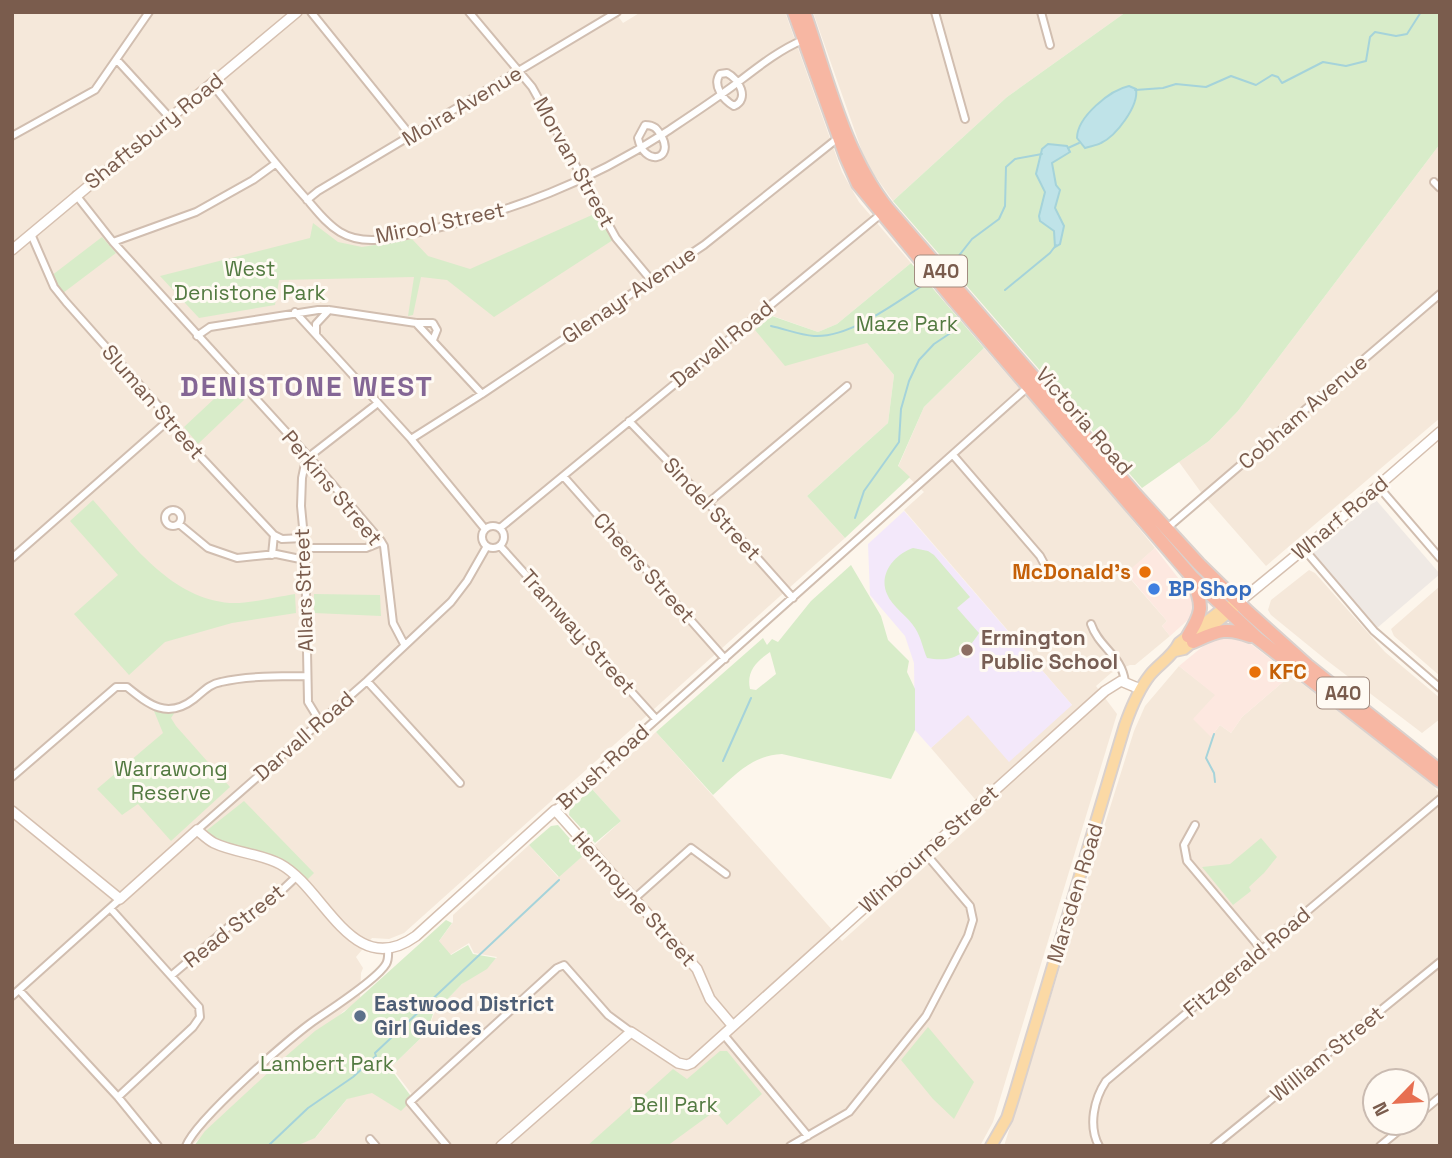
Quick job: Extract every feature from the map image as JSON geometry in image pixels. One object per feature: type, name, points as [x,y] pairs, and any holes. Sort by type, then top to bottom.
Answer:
[{"type":"highway","name":"Victoria Road","points":[[794,12],[838,138],[858,184],[881,214],[1192,578],[1440,770]]},
{"type":"highway","name":"Victoria Road","points":[[804,12],[857,161],[878,197],[1257,638],[1440,781]]},
{"type":"highway","points":[[1190,639],[1201,610],[1200,597],[1192,578]]},
{"type":"highway","points":[[1190,639],[1227,630],[1257,638]]},
{"type":"main road","name":"Marsden Road","points":[[991,1146],[1007,1118],[1125,725],[1140,689],[1157,667],[1175,651],[1184,649],[1190,639],[1231,608]]},
{"type":"street","points":[[12,136],[95,90],[149,12]]},
{"type":"street","name":"Shaftsbury Road","points":[[12,250],[297,12]]},
{"type":"street","points":[[311,12],[411,136]]},
{"type":"street","name":"Morvan Street","points":[[469,12],[532,87],[616,238],[651,280]]},
{"type":"street","name":"Moira Avenue","points":[[307,200],[617,12]]},
{"type":"street","points":[[935,12],[965,119]]},
{"type":"street","points":[[1041,12],[1050,46]]},
{"type":"street","name":"Mirool Street","points":[[212,84],[325,221],[342,234],[358,240],[382,239],[472,220],[584,180],[661,135],[738,83],[752,70],[804,40]]},
{"type":"street","points":[[117,60],[171,119]]},
{"type":"street","name":"Mirool Street","points":[[720,74],[734,76],[742,91],[739,104],[734,106],[729,103],[721,93],[717,85],[720,74]]},
{"type":"street","name":"Mirool Street","points":[[645,125],[652,125],[661,135],[665,150],[654,158],[645,155],[638,138],[645,125]]},
{"type":"street","name":"Glenayr Avenue","points":[[411,439],[704,244],[838,138]]},
{"type":"street","points":[[113,242],[196,212],[253,180],[275,163]]},
{"type":"street","points":[[1434,182],[1440,188]]},
{"type":"street","name":"Perkins Street","points":[[76,195],[113,242],[309,457],[384,546],[393,623],[404,645]]},
{"type":"street","name":"Darvall Road","points":[[500,528],[881,214]]},
{"type":"street","name":"Sluman Street","points":[[31,234],[54,287],[187,442],[274,535]]},
{"type":"street","name":"Cobham Avenue","points":[[1166,529],[1440,294]]},
{"type":"street","points":[[197,337],[210,327],[295,312],[329,310],[416,323],[429,322],[435,325],[437,333],[433,340]]},
{"type":"street","points":[[316,335],[316,324],[329,310]]},
{"type":"street","points":[[295,312],[411,439],[485,529]]},
{"type":"street","points":[[416,323],[482,394]]},
{"type":"street","points":[[708,503],[847,386]]},
{"type":"street","name":"Brush Road","points":[[388,948],[416,936],[1029,386]]},
{"type":"street","points":[[309,457],[378,403]]},
{"type":"street","points":[[12,558],[170,419]]},
{"type":"street","name":"Sindel Street","points":[[629,421],[708,503],[793,598]]},
{"type":"street","name":"Wharf Road","points":[[1231,608],[1440,432]]},
{"type":"street","points":[[953,454],[1040,556],[1048,571]]},
{"type":"street","name":"Allars Street","points":[[309,457],[306,459],[302,478],[301,506],[307,676],[309,702],[319,720]]},
{"type":"street","name":"Cheers Street","points":[[564,477],[725,659]]},
{"type":"street","points":[[1378,486],[1440,558]]},
{"type":"street","points":[[179,524],[202,544],[237,558],[272,555],[305,560]]},
{"type":"street","points":[[491,526],[500,528],[504,537],[500,546],[487,546],[482,537],[485,529],[491,526]]},
{"type":"street","points":[[272,555],[274,535],[282,538],[304,538]]},
{"type":"street","points":[[304,548],[366,548],[381,542]]},
{"type":"street","name":"Darvall Road","points":[[12,996],[319,720],[367,681],[451,602],[467,581],[487,546]]},
{"type":"street","name":"Tramway Street","points":[[500,546],[656,719]]},
{"type":"street","points":[[1304,549],[1374,631],[1439,688]]},
{"type":"street","points":[[1091,624],[1097,638],[1122,667],[1125,682],[1140,689]]},
{"type":"street","points":[[12,777],[110,691],[121,686],[127,687],[146,703],[168,708],[188,703],[206,687],[221,681],[307,676]]},
{"type":"street","points":[[367,681],[460,783]]},
{"type":"street","name":"Winbourne Street","points":[[631,1032],[678,1063],[687,1065],[724,1035],[1105,691],[1119,681],[1125,682]]},
{"type":"street","name":"Fitzgerald Road","points":[[1099,1146],[1092,1119],[1106,1081],[1440,800]]},
{"type":"street","name":"Hermoyne Street","points":[[555,810],[697,969],[710,999],[732,1026]]},
{"type":"street","points":[[12,811],[120,899]]},
{"type":"street","points":[[1195,825],[1184,845],[1186,861],[1262,950]]},
{"type":"street","points":[[186,1146],[197,1126],[284,1045],[316,1019],[338,1006],[388,961],[388,948],[370,946],[354,939],[285,867],[212,842],[197,830]]},
{"type":"street","points":[[635,898],[691,848],[726,874]]},
{"type":"street","points":[[790,1146],[847,1114],[926,1016],[972,926],[973,914],[970,906],[925,853]]},
{"type":"street","name":"Read Street","points":[[172,975],[232,924],[261,910],[296,877]]},
{"type":"street","points":[[110,908],[172,975],[198,1007],[200,1017],[198,1022],[118,1097]]},
{"type":"street","name":"William Street","points":[[1214,1146],[1440,962]]},
{"type":"street","points":[[447,1146],[411,1102],[557,968],[564,965],[608,1015],[631,1032],[501,1146]]},
{"type":"street","points":[[19,990],[118,1097],[158,1146]]},
{"type":"street","points":[[724,1035],[808,1136]]},
{"type":"street","points":[[370,1139],[376,1146]]},
{"type":"shaded area","points":[[12,12],[615,12],[623,23],[641,12],[785,12],[842,172],[859,202],[911,263],[837,324],[818,332],[773,316],[755,330],[867,343],[894,375],[888,423],[807,496],[845,538],[404,933],[389,939],[372,938],[356,957],[363,968],[360,1001],[344,1011],[191,1146],[12,1146]]},
{"type":"shaded area","points":[[813,12],[1126,12],[1007,97],[893,201],[864,157]]},
{"type":"shaded area","points":[[1440,144],[1440,418],[1266,566],[1200,491],[1179,462],[1209,441],[1238,411]]},
{"type":"shaded area","points":[[984,348],[1155,548],[1126,574],[1167,621],[1162,626],[1170,636],[1135,665],[1111,673],[1096,686],[1117,714],[993,1122],[980,1146],[294,1146],[316,1137],[348,1098],[373,1092],[414,1097],[391,1067],[428,1031],[434,1013],[463,983],[488,967],[497,957],[474,953],[469,943],[445,958],[437,944],[453,922],[453,915],[529,845],[558,877],[584,855],[621,821],[592,789],[656,732],[842,941],[986,812],[931,748],[967,715],[1072,705],[904,510],[924,492],[898,467],[924,407]]},
{"type":"shaded area","points":[[1376,500],[1440,574],[1377,628],[1313,553]]},
{"type":"shaded area","name":"Ermington Public School","points":[[904,511],[1072,705],[1009,762],[968,715],[931,748],[915,730],[914,663],[905,636],[870,595],[868,544]]},
{"type":"shaded area","points":[[1155,548],[1186,588],[1194,611],[1170,636],[1162,626],[1167,621],[1126,573]]},
{"type":"shaded area","points":[[1309,570],[1315,573],[1385,652],[1440,698],[1440,719],[1422,733],[1271,615],[1268,610],[1271,600]]},
{"type":"shaded area","points":[[1440,586],[1440,676],[1394,636],[1391,629]]},
{"type":"shaded area","points":[[1227,633],[1247,641],[1291,675],[1242,717],[1231,733],[1220,725],[1211,737],[1193,719],[1215,695],[1179,666],[1213,638]]},
{"type":"shaded area","points":[[1179,666],[1216,695],[1211,737],[1220,725],[1231,733],[1242,717],[1291,675],[1433,785],[1440,795],[1440,1146],[1004,1146],[1134,731],[1145,706]]},
{"type":"green space","points":[[1126,12],[1440,12],[1440,144],[1238,411],[1209,441],[1142,488],[893,201],[1007,97]]},
{"type":"green space","name":"West Denistone Park","points":[[601,211],[616,238],[494,317],[447,280],[421,277],[413,315],[408,316],[414,277],[279,280],[275,305],[199,318],[160,276],[310,238],[313,223],[338,242],[362,247],[412,239],[428,256],[470,269]]},
{"type":"green space","points":[[102,237],[116,253],[63,293],[51,276]]},
{"type":"green space","name":"Maze Park","points":[[911,263],[984,348],[924,407],[898,466],[910,477],[845,538],[807,496],[888,423],[894,375],[867,343],[785,366],[755,330],[772,316],[818,332],[837,324]]},
{"type":"green space","points":[[230,384],[244,400],[198,444],[184,427]]},
{"type":"green space","points":[[93,500],[153,565],[188,591],[208,599],[230,603],[295,594],[296,613],[232,623],[165,642],[129,675],[74,614],[118,575],[70,521]]},
{"type":"green space","points":[[913,548],[934,555],[970,597],[957,608],[979,633],[964,651],[951,658],[927,658],[915,628],[887,594],[885,579],[890,566],[900,555]]},
{"type":"green space","points":[[851,565],[881,616],[888,640],[909,661],[907,672],[915,689],[915,730],[891,779],[782,754],[753,762],[713,795],[656,732],[763,638],[767,645],[772,639],[778,642],[811,601]],"holes":[[[770,652],[776,674],[756,690],[750,689],[751,672]]]},
{"type":"green space","points":[[314,594],[380,595],[381,616],[314,613]]},
{"type":"green space","name":"Warrawong Reserve","points":[[154,711],[175,712],[171,718],[176,726],[230,787],[171,841],[138,804],[122,815],[97,789],[163,733]]},
{"type":"green space","points":[[592,789],[621,821],[595,843],[569,815],[570,808]]},
{"type":"green space","points":[[244,801],[314,873],[307,880],[289,863],[214,838],[206,831]]},
{"type":"green space","points":[[558,825],[584,855],[559,877],[529,845],[551,826]]},
{"type":"green space","points":[[1261,838],[1277,857],[1249,887],[1251,891],[1233,905],[1202,867],[1230,864]]},
{"type":"green space","name":"Lambert Park","points":[[446,920],[452,923],[439,941],[451,955],[468,945],[473,954],[496,958],[487,969],[462,984],[433,1014],[427,1032],[390,1068],[413,1099],[401,1111],[372,1093],[347,1099],[315,1138],[296,1146],[194,1146],[205,1131],[285,1057],[315,1031],[344,1012]]},
{"type":"green space","points":[[928,1027],[974,1082],[954,1119],[933,1099],[901,1060]]},
{"type":"green space","name":"Bell Park","points":[[720,1051],[727,1051],[762,1094],[727,1125],[715,1111],[667,1146],[587,1146],[673,1069],[687,1079]]},
{"type":"water","points":[[1129,86],[1136,89],[1136,96],[1125,120],[1107,139],[1085,148],[1077,138],[1078,130],[1088,113],[1113,93]]},
{"type":"water","points":[[1048,144],[1067,146],[1070,152],[1052,163],[1056,185],[1060,190],[1055,208],[1064,226],[1060,244],[1055,247],[1054,231],[1040,221],[1045,192],[1036,174],[1042,149]]},
{"type":"waterway","points":[[1135,90],[1176,84],[1206,87],[1231,76],[1256,85],[1272,75],[1278,77],[1282,83],[1323,62],[1346,66],[1366,61],[1370,37],[1375,32],[1396,36],[1407,34],[1421,12]]},
{"type":"waterway","points":[[1068,148],[1079,143]]},
{"type":"waterway","points":[[954,262],[972,239],[999,219],[1005,206],[1006,167],[1015,159],[1042,154]]},
{"type":"waterway","points":[[1005,290],[1056,245]]},
{"type":"waterway","points":[[771,326],[814,336],[843,331],[874,317],[928,282]]},
{"type":"waterway","points":[[855,518],[864,491],[899,442],[901,409],[909,381],[919,360],[934,344],[955,330]]},
{"type":"waterway","points":[[723,761],[751,698]]},
{"type":"waterway","points":[[1214,734],[1206,758],[1214,773],[1215,782]]},
{"type":"waterway","points":[[268,1146],[308,1108],[353,1077],[376,1056],[375,1053],[559,880]]},
{"type":"place","name":"McDonald's","points":[[1145,572]]},
{"type":"place","name":"BP Shop","points":[[1154,589]]},
{"type":"place","name":"Ermington Public School","points":[[967,650]]},
{"type":"place","name":"KFC","points":[[1255,672]]},
{"type":"place","name":"Eastwood District Girl Guides","points":[[360,1016]]},
{"type":"district","name":"DENISTONE WEST","points":[[307,386]]}]
